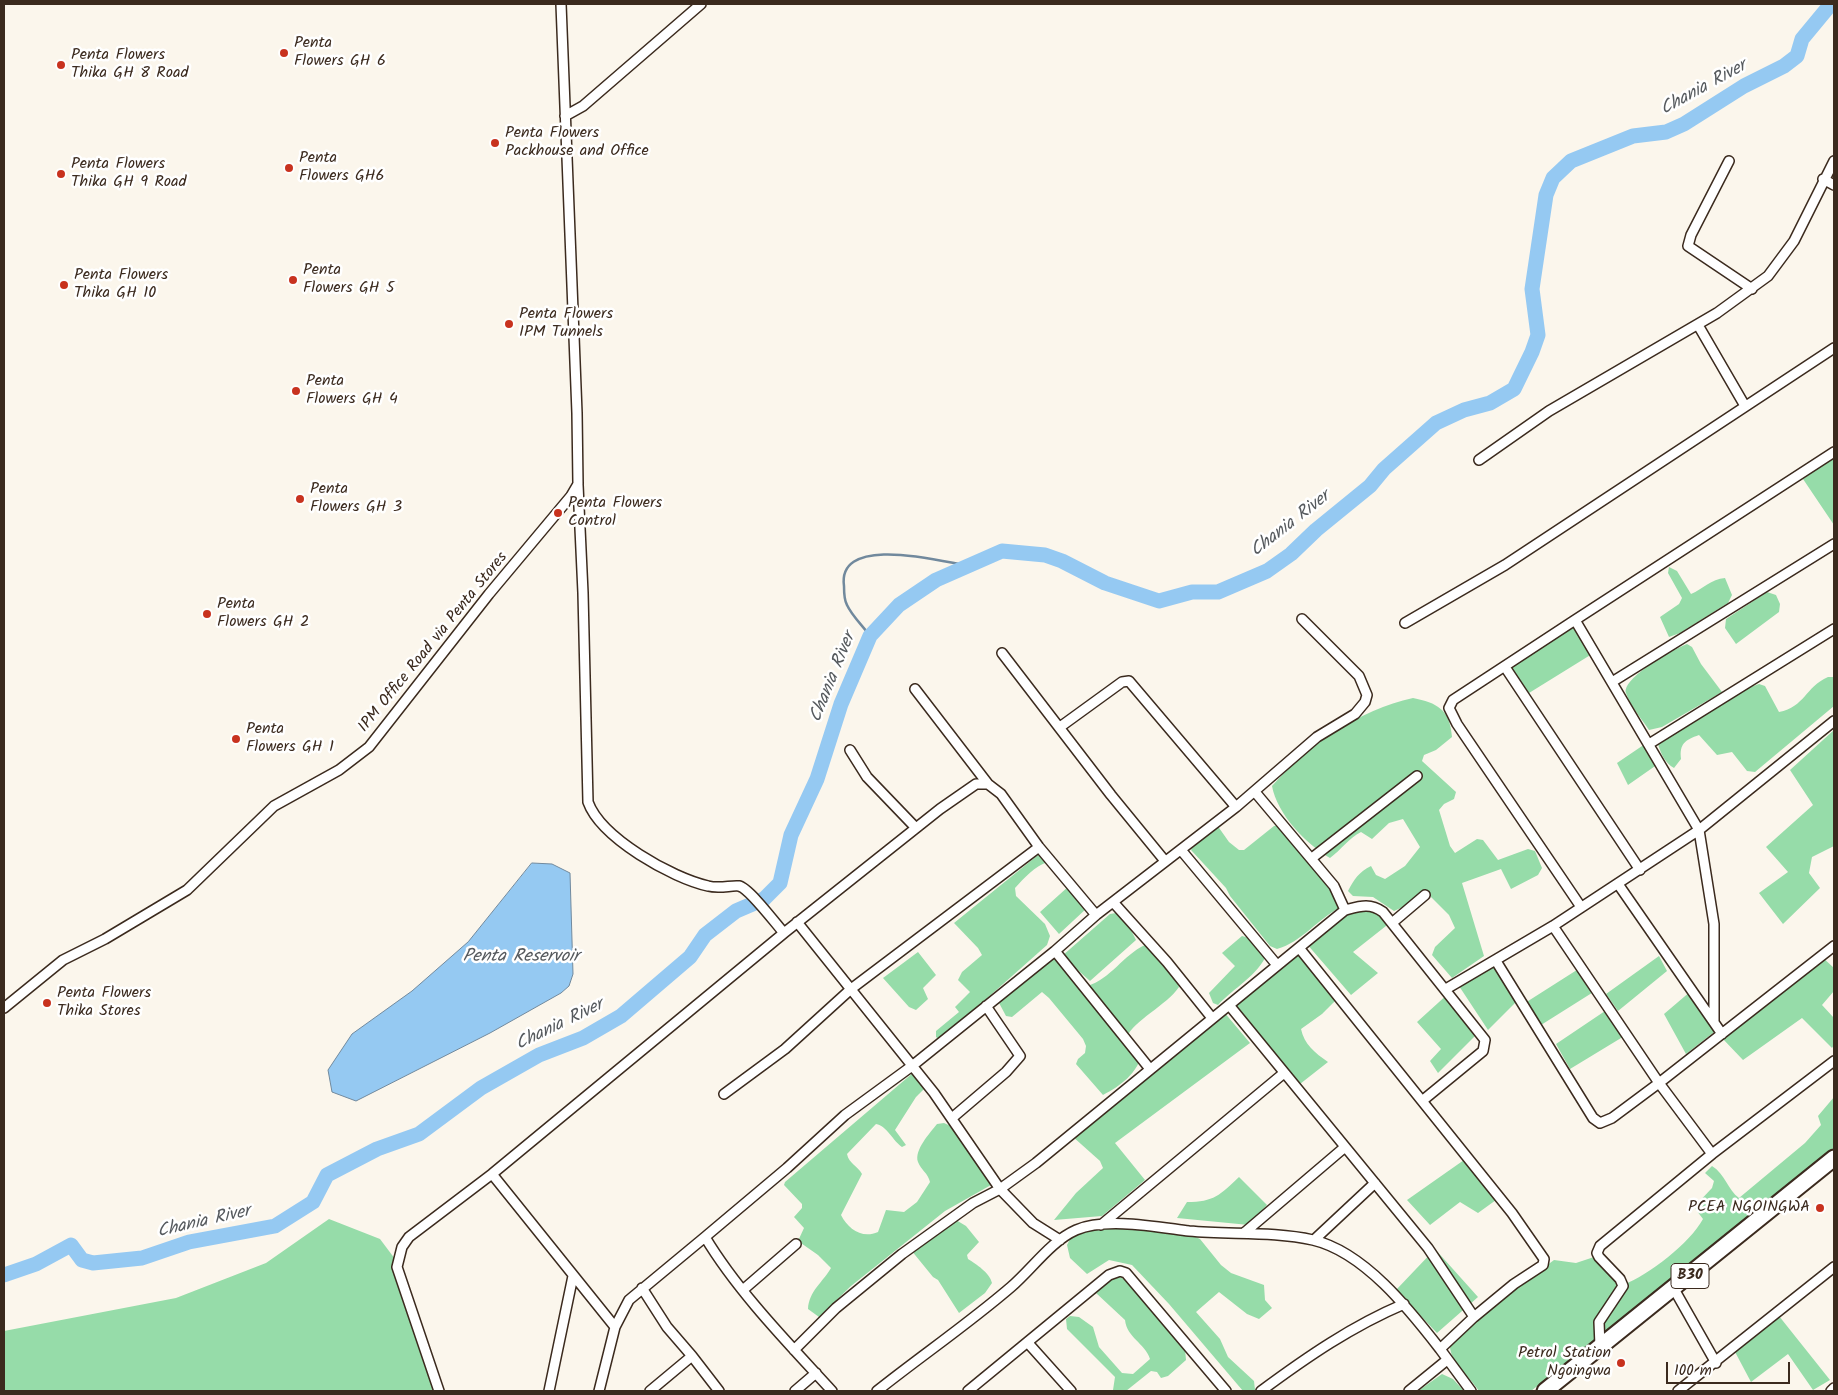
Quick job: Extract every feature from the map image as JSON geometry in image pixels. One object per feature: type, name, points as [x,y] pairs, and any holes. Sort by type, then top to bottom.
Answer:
[{"type":"highway","name":"B30","points":[[1545,1391],[1674,1289],[1834,1158]]},
{"type":"street","points":[[561,4],[577,413],[588,802],[591,809],[605,826],[626,844],[663,870],[708,886],[742,887],[761,904],[784,933]]},
{"type":"street","points":[[565,120],[701,4]]},
{"type":"street","points":[[1729,161],[1691,235],[1688,246],[1752,290]]},
{"type":"street","points":[[1479,460],[1548,412],[1698,325],[1752,290],[1768,276],[1794,242],[1823,179],[1834,161]]},
{"type":"street","points":[[1823,179],[1834,185]]},
{"type":"street","points":[[1698,325],[1745,406]]},
{"type":"street","points":[[1405,623],[1505,565],[1834,348]]},
{"type":"street","points":[[1581,907],[1450,712],[1450,704],[1453,700],[1834,452]]},
{"type":"street","name":"IPM Office Road via Penta Stores","points":[[4,1008],[63,960],[105,939],[187,890],[274,806],[339,770],[369,747],[489,594],[566,504],[578,484]]},
{"type":"street","points":[[1612,682],[1834,544]]},
{"type":"street","points":[[599,1391],[615,1327],[629,1300],[642,1288],[787,1168],[845,1115],[912,1066],[1055,951],[1096,915],[1255,792],[1317,737],[1355,714],[1365,702],[1365,688],[1359,676],[1302,619]]},
{"type":"street","points":[[1575,620],[1699,830],[1714,924],[1714,1022]]},
{"type":"street","points":[[1649,744],[1834,629]]},
{"type":"street","points":[[1002,653],[1165,861]]},
{"type":"street","points":[[1505,667],[1640,870]]},
{"type":"street","points":[[1060,727],[1122,682],[1129,681],[1236,807]]},
{"type":"street","points":[[914,689],[988,784],[1001,794],[1039,846],[1096,915]]},
{"type":"street","points":[[1446,989],[1553,926],[1699,830],[1834,721]]},
{"type":"street","points":[[850,750],[867,776],[916,828]]},
{"type":"street","points":[[1312,858],[1417,776]]},
{"type":"street","points":[[439,1391],[396,1266],[398,1257],[410,1238],[492,1174],[797,922],[916,828],[976,784],[988,784]]},
{"type":"street","points":[[1255,792],[1334,886],[1346,910]]},
{"type":"street","points":[[724,1094],[785,1049],[851,989],[1039,846]]},
{"type":"street","points":[[1181,850],[1277,965]]},
{"type":"street","points":[[1618,884],[1722,1034]]},
{"type":"street","points":[[1392,923],[1425,895]]},
{"type":"street","points":[[1113,902],[1167,962],[1212,1018]]},
{"type":"street","points":[[794,1350],[836,1308],[902,1254],[973,1203],[1000,1189],[1036,1163],[1346,910],[1371,905],[1383,912],[1482,1034],[1485,1045],[1483,1051],[1422,1101]]},
{"type":"street","points":[[797,922],[952,1118],[1000,1189],[1032,1223],[1060,1240]]},
{"type":"street","points":[[1553,926],[1659,1083],[1712,1154]]},
{"type":"street","points":[[1496,961],[1596,1120],[1605,1123],[1834,946]]},
{"type":"street","points":[[1300,949],[1512,1213],[1544,1261],[1543,1265],[1514,1284],[1474,1317],[1440,1349]]},
{"type":"street","points":[[1055,951],[1150,1069]]},
{"type":"street","points":[[1229,1005],[1432,1255],[1474,1317]]},
{"type":"street","points":[[952,1118],[1006,1072],[1020,1056],[986,1006]]},
{"type":"street","points":[[1600,1346],[1599,1322],[1623,1286],[1620,1279],[1599,1257],[1600,1246],[1712,1154],[1834,1062]]},
{"type":"street","points":[[1101,1224],[1284,1073]]},
{"type":"street","points":[[1244,1233],[1345,1147]]},
{"type":"street","points":[[492,1174],[615,1327]]},
{"type":"street","points":[[1314,1240],[1375,1183]]},
{"type":"street","points":[[877,1391],[1011,1287],[1060,1240],[1076,1230],[1101,1224],[1244,1233],[1314,1240],[1352,1259],[1384,1284],[1404,1304],[1471,1391]]},
{"type":"street","points":[[705,1237],[744,1289],[794,1350],[832,1391]]},
{"type":"street","points":[[744,1289],[796,1244]]},
{"type":"street","points":[[1678,1391],[1716,1363],[1834,1267]]},
{"type":"street","points":[[968,1391],[1108,1275],[1120,1270],[1126,1273],[1158,1308],[1226,1391]]},
{"type":"street","points":[[549,1391],[573,1276]]},
{"type":"street","points":[[642,1288],[667,1327],[718,1391]]},
{"type":"street","points":[[1674,1289],[1716,1363]]},
{"type":"street","points":[[1261,1391],[1303,1360],[1345,1333],[1404,1304]]},
{"type":"street","points":[[1028,1343],[1071,1391]]},
{"type":"street","points":[[650,1391],[692,1356]]},
{"type":"street","points":[[1410,1391],[1447,1360]]},
{"type":"street","points":[[795,1391],[816,1373]]},
{"type":"street","points":[[1831,1391],[1834,1388]]},
{"type":"green space","points":[[1834,457],[1834,525],[1803,479]]},
{"type":"green space","points":[[1669,567],[1677,571],[1691,594],[1711,582],[1725,578],[1732,595],[1728,603],[1680,633],[1669,637],[1660,617],[1679,604],[1682,598],[1668,573]]},
{"type":"green space","points":[[1767,592],[1776,595],[1780,604],[1779,612],[1736,644],[1725,628],[1726,619]]},
{"type":"green space","points":[[1574,624],[1592,654],[1529,693],[1509,668]]},
{"type":"green space","points":[[1687,644],[1692,647],[1701,664],[1722,692],[1662,727],[1649,730],[1630,703],[1626,693],[1627,687],[1640,672]]},
{"type":"green space","points":[[1828,677],[1834,677],[1834,706],[1755,772],[1747,771],[1732,752],[1717,755],[1699,735],[1684,743],[1681,750],[1681,759],[1674,768],[1668,764],[1662,755],[1658,744],[1748,688],[1759,684],[1765,686],[1779,712],[1794,706],[1814,686]]},
{"type":"green space","points":[[1413,698],[1429,702],[1441,709],[1451,727],[1452,737],[1436,750],[1424,755],[1422,761],[1456,792],[1454,799],[1444,804],[1439,810],[1450,846],[1455,853],[1477,839],[1483,840],[1498,860],[1528,849],[1535,851],[1542,868],[1538,875],[1511,889],[1501,869],[1462,883],[1484,956],[1452,978],[1432,955],[1435,947],[1455,928],[1449,915],[1429,895],[1394,911],[1373,897],[1353,896],[1348,891],[1357,876],[1367,868],[1371,866],[1376,875],[1385,879],[1405,866],[1420,847],[1403,819],[1389,823],[1372,839],[1361,832],[1330,858],[1312,845],[1294,827],[1280,807],[1272,786],[1318,743],[1336,731],[1373,711]]},
{"type":"green space","points":[[1834,730],[1834,846],[1812,857],[1809,873],[1820,888],[1783,924],[1759,893],[1788,872],[1766,847],[1813,805],[1790,770]]},
{"type":"green space","points":[[1645,744],[1658,764],[1628,785],[1617,763]]},
{"type":"green space","points":[[1217,825],[1229,842],[1239,850],[1244,850],[1274,826],[1281,825],[1324,874],[1341,907],[1286,946],[1277,949],[1270,946],[1230,896],[1226,888],[1191,850],[1195,843]]},
{"type":"green space","points":[[1038,855],[1048,862],[1034,869],[1015,888],[1016,896],[1045,924],[1050,936],[1047,945],[940,1040],[936,1037],[936,1031],[959,1012],[955,1007],[970,992],[958,980],[962,972],[982,955],[978,948],[954,923]]},
{"type":"green space","points":[[1069,886],[1087,908],[1059,934],[1040,912]]},
{"type":"green space","points":[[1364,906],[1391,922],[1353,952],[1378,973],[1351,995],[1306,943],[1334,922]]},
{"type":"green space","points":[[1116,913],[1127,922],[1136,940],[1090,981],[1062,956],[1110,914]]},
{"type":"green space","points":[[1242,936],[1249,938],[1267,954],[1252,975],[1218,1005],[1213,1003],[1209,993],[1235,966],[1222,953]]},
{"type":"green space","points":[[1145,945],[1156,952],[1166,963],[1175,975],[1179,987],[1174,994],[1130,1031],[1127,1037],[1143,1053],[1128,1078],[1103,1095],[1076,1064],[1078,1059],[1085,1053],[1086,1046],[1083,1039],[1049,998],[1042,992],[1012,1017],[1006,1016],[998,1001],[1051,956],[1060,958],[1087,986],[1103,978],[1137,949]]},
{"type":"green space","points":[[918,952],[936,975],[923,988],[928,999],[916,1010],[909,1007],[883,978]]},
{"type":"green space","points":[[1297,952],[1337,999],[1322,1014],[1301,1029],[1311,1048],[1328,1062],[1300,1084],[1234,1003]]},
{"type":"green space","points":[[1659,956],[1667,971],[1618,1011],[1606,994]]},
{"type":"green space","points":[[1821,956],[1834,968],[1834,991],[1822,1005],[1834,1018],[1834,1045],[1832,1048],[1802,1018],[1743,1060],[1722,1038]]},
{"type":"green space","points":[[1491,961],[1517,1001],[1488,1030],[1459,986]]},
{"type":"green space","points":[[1580,968],[1595,991],[1541,1025],[1525,1003]]},
{"type":"green space","points":[[1691,991],[1718,1029],[1686,1054],[1664,1014]]},
{"type":"green space","points":[[1449,993],[1479,1032],[1438,1073],[1430,1061],[1441,1049],[1417,1022]]},
{"type":"green space","points":[[1608,1009],[1626,1035],[1570,1069],[1556,1044]]},
{"type":"green space","points":[[1224,1012],[1250,1043],[1115,1143],[1145,1180],[1102,1216],[1054,1220],[1076,1193],[1103,1168],[1100,1161],[1072,1136]]},
{"type":"green space","points":[[914,1072],[927,1086],[916,1097],[895,1130],[906,1145],[902,1147],[887,1131],[876,1124],[847,1154],[862,1174],[841,1215],[847,1225],[861,1233],[872,1234],[878,1232],[886,1210],[904,1212],[917,1202],[930,1182],[918,1162],[918,1152],[937,1124],[944,1123],[955,1128],[991,1185],[945,1211],[851,1286],[819,1317],[808,1309],[809,1303],[814,1292],[831,1268],[818,1255],[798,1241],[804,1228],[794,1217],[802,1208],[802,1204],[784,1185],[785,1182]]},
{"type":"green space","points":[[1834,1097],[1834,1148],[1531,1391],[1479,1391],[1457,1364],[1450,1350],[1451,1330],[1468,1325],[1554,1260],[1576,1263],[1600,1255],[1623,1285],[1645,1274],[1679,1248],[1703,1219],[1694,1207],[1712,1188],[1714,1181],[1705,1173],[1712,1166],[1720,1173],[1739,1198],[1805,1143],[1821,1125],[1818,1116]]},
{"type":"green space","points":[[1464,1160],[1496,1200],[1478,1213],[1460,1202],[1430,1225],[1407,1200]]},
{"type":"green space","points":[[1239,1177],[1267,1205],[1249,1225],[1177,1218],[1187,1202],[1210,1199],[1227,1188]]},
{"type":"green space","points":[[329,1219],[380,1239],[401,1267],[436,1391],[4,1391],[4,1331],[176,1298],[266,1263]]},
{"type":"green space","points":[[956,1220],[966,1226],[979,1242],[967,1255],[968,1259],[986,1272],[992,1283],[985,1293],[959,1313],[938,1280],[933,1277],[911,1250]]},
{"type":"green space","points":[[1119,1226],[1185,1232],[1200,1239],[1221,1265],[1231,1273],[1264,1285],[1265,1300],[1272,1308],[1259,1319],[1247,1314],[1219,1292],[1196,1312],[1220,1339],[1228,1357],[1254,1381],[1255,1390],[1243,1391],[1169,1304],[1132,1265],[1109,1260],[1087,1274],[1070,1258],[1067,1245],[1073,1233],[1086,1228]]},
{"type":"green space","points":[[1435,1249],[1478,1297],[1437,1333],[1396,1290]]},
{"type":"green space","points":[[1111,1275],[1131,1283],[1141,1293],[1185,1349],[1186,1360],[1168,1376],[1161,1378],[1157,1372],[1151,1371],[1126,1391],[1113,1390],[1115,1377],[1067,1329],[1066,1319],[1070,1316],[1079,1317],[1093,1327],[1099,1347],[1122,1373],[1133,1374],[1150,1359],[1148,1353],[1132,1336],[1125,1320],[1096,1293]]},
{"type":"green space","points":[[1779,1316],[1830,1380],[1813,1390],[1788,1354],[1751,1382],[1734,1350]]},
{"type":"green space","points":[[1442,1374],[1453,1379],[1464,1391],[1418,1391]]},
{"type":"water","name":"Penta Reservoir","points":[[532,863],[552,864],[570,873],[573,974],[569,986],[561,993],[490,1033],[356,1101],[332,1092],[328,1070],[352,1034],[412,991],[468,942]]},
{"type":"waterway","name":"Chania River","points":[[4,1275],[36,1264],[71,1245],[82,1260],[93,1263],[142,1258],[189,1242],[275,1226],[313,1202],[327,1175],[377,1149],[419,1134],[481,1088],[539,1055],[583,1038],[621,1016],[690,957],[705,935],[736,911],[764,899],[780,883],[791,835],[817,779],[841,704],[870,636],[899,605],[936,580],[1002,551],[1045,555],[1062,561],[1105,583],[1159,601],[1192,592],[1218,592],[1267,571],[1291,554],[1316,530],[1370,486],[1384,469],[1436,423],[1464,410],[1490,403],[1514,389],[1538,335],[1532,289],[1546,195],[1553,178],[1571,161],[1633,136],[1666,132],[1684,124],[1744,86],[1784,66],[1797,56],[1802,39],[1831,4]]},
{"type":"waterway","points":[[870,636],[846,603],[844,586],[846,570],[855,561],[870,556],[889,554],[929,558],[959,564]]},
{"type":"place","name":"Penta Flowers GH 6","points":[[284,53]]},
{"type":"place","name":"Penta Flowers Thika GH 8 Road","points":[[61,65]]},
{"type":"place","name":"Penta Flowers Packhouse and Office","points":[[495,143]]},
{"type":"place","name":"Penta Flowers GH6","points":[[289,168]]},
{"type":"place","name":"Penta Flowers Thika GH 9 Road","points":[[61,174]]},
{"type":"place","name":"Penta Flowers GH 5","points":[[293,280]]},
{"type":"place","name":"Penta Flowers Thika GH 10","points":[[64,285]]},
{"type":"place","name":"Penta Flowers IPM Tunnels","points":[[509,324]]},
{"type":"place","name":"Penta Flowers GH 4","points":[[296,391]]},
{"type":"place","name":"Penta Flowers GH 3","points":[[300,499]]},
{"type":"place","name":"Penta Flowers Control","points":[[558,513]]},
{"type":"place","name":"Penta Flowers GH 2","points":[[207,614]]},
{"type":"place","name":"Penta Flowers GH 1","points":[[236,739]]},
{"type":"place","name":"Penta Flowers Thika Stores","points":[[47,1003]]},
{"type":"place","name":"PCEA NGOINGWA","points":[[1820,1208]]},
{"type":"place","name":"Petrol Station Ngoingwa","points":[[1621,1363]]}]
